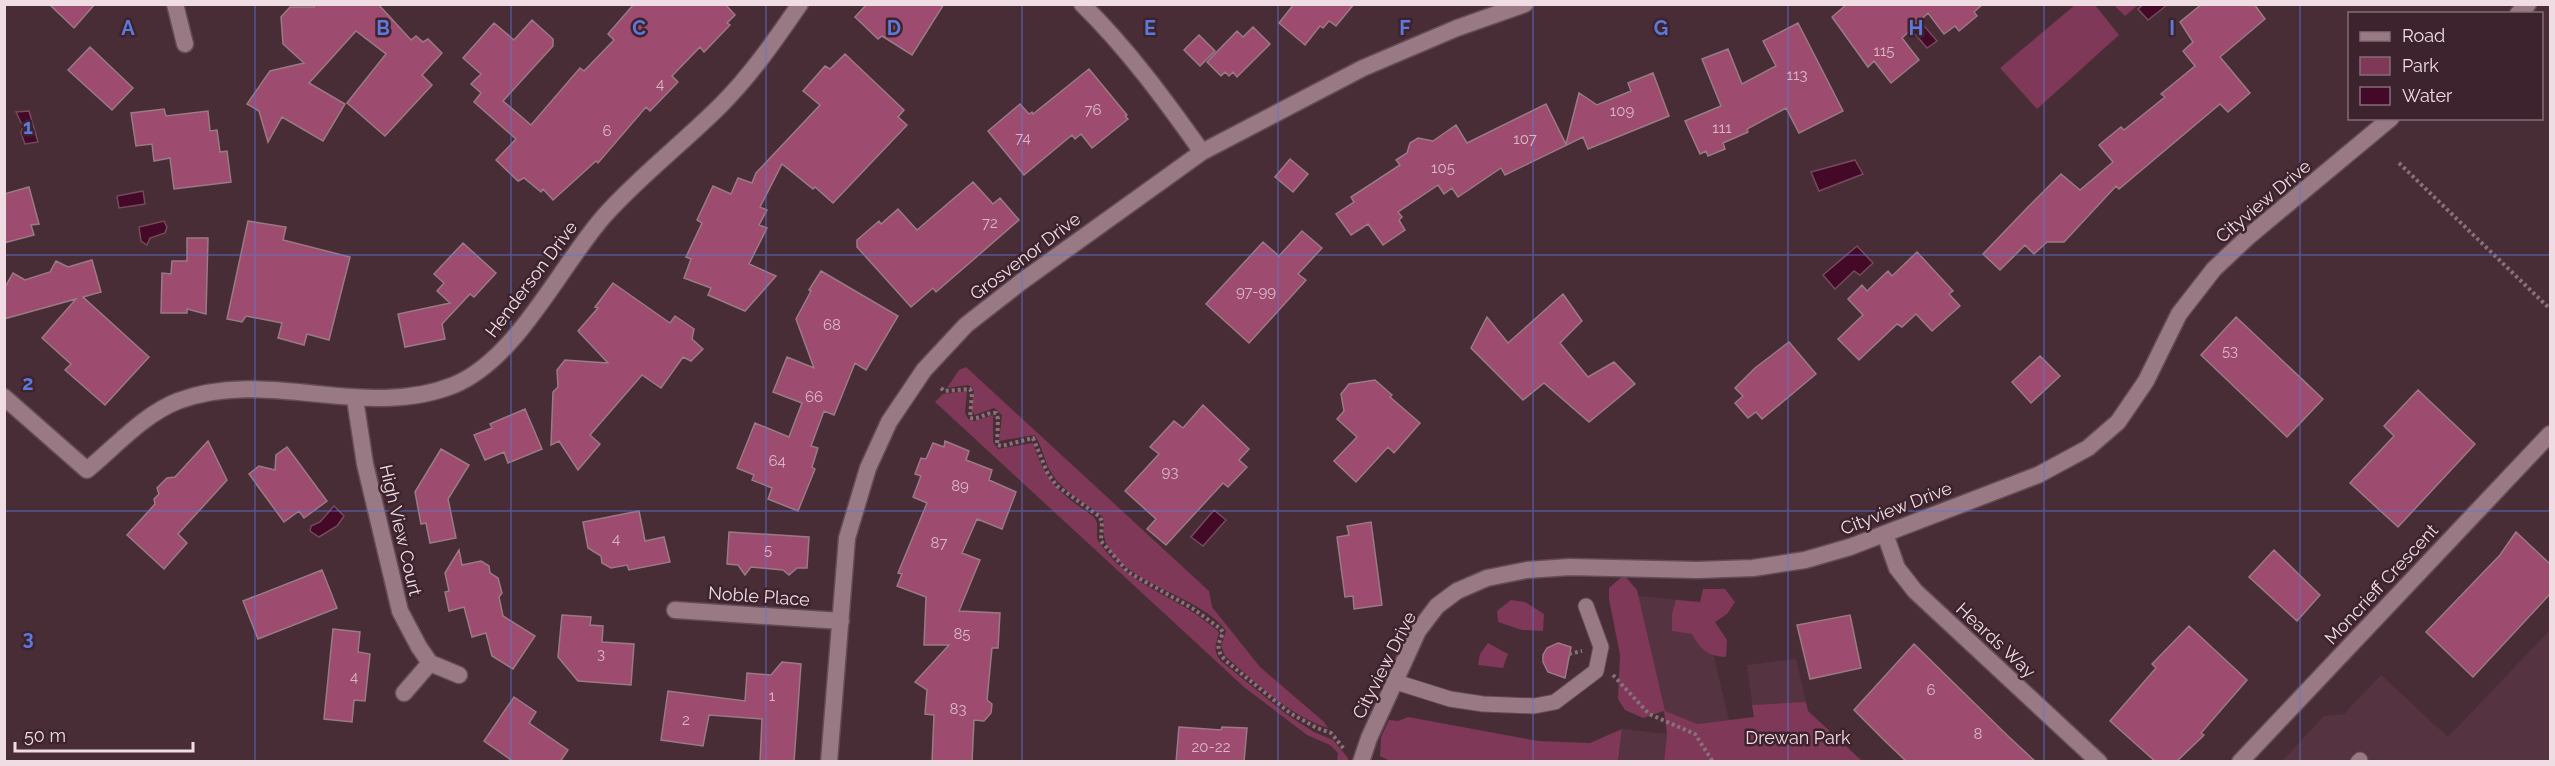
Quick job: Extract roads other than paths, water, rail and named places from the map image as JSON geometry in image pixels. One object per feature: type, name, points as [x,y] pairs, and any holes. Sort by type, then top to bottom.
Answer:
[{"type":"street","points":[[175,4],[185,44]]},
{"type":"street","name":"Henderson Drive","points":[[4,397],[87,470],[151,416],[176,402],[196,396],[238,390],[275,391],[355,399],[397,398],[454,385],[475,374],[513,341],[589,233],[650,169],[722,104],[777,37],[800,4]]},
{"type":"street","points":[[1082,4],[1105,27],[1158,90],[1202,152]]},
{"type":"street","name":"Grosvenor Drive","points":[[829,762],[847,538],[868,468],[889,422],[924,370],[966,325],[1012,289],[1202,152],[1373,64],[1457,28],[1525,4]]},
{"type":"street","name":"Cityview Drive","points":[[1361,760],[1418,631],[1437,606],[1457,591],[1487,578],[1527,570],[1570,567],[1697,570],[1753,568],[1805,560],[1850,547],[2038,475],[2088,448],[2118,422],[2146,381],[2179,314],[2214,269],[2248,237],[2389,120]]},
{"type":"street","name":"High View Court","points":[[355,399],[365,464],[400,611],[430,663]]},
{"type":"street","name":"Moncrieff Crescent","points":[[2240,762],[2550,434]]},
{"type":"street","name":"Heards Way","points":[[1885,534],[1897,568],[1915,591],[2098,762]]},
{"type":"street","name":"Noble Place","points":[[675,610],[841,621]]},
{"type":"street","points":[[404,693],[430,663],[459,675]]},
{"type":"lane","points":[[1396,682],[1450,699],[1483,704],[1534,706],[1555,702],[1596,671],[1601,647],[1586,606]]},
{"type":"water","points":[[2144,4],[2167,5],[2148,20],[2138,9]]},
{"type":"water","points":[[1913,13],[1937,41],[1927,48],[1903,20]]},
{"type":"water","points":[[29,111],[38,142],[25,144],[21,133],[23,127],[16,112]]},
{"type":"water","points":[[1855,160],[1863,174],[1819,191],[1811,172]]},
{"type":"water","points":[[143,191],[145,204],[119,208],[117,196]]},
{"type":"water","points":[[164,221],[167,227],[165,233],[150,238],[147,245],[141,241],[139,227]]},
{"type":"water","points":[[1857,246],[1873,263],[1860,275],[1854,271],[1835,289],[1823,275]]},
{"type":"water","points":[[334,506],[344,516],[337,526],[319,537],[310,531],[311,526],[320,522]]},
{"type":"water","points":[[1214,510],[1226,520],[1203,546],[1191,537]]},
{"type":"park label","name":"Drewan Park","points":[[1798,737]]}]
